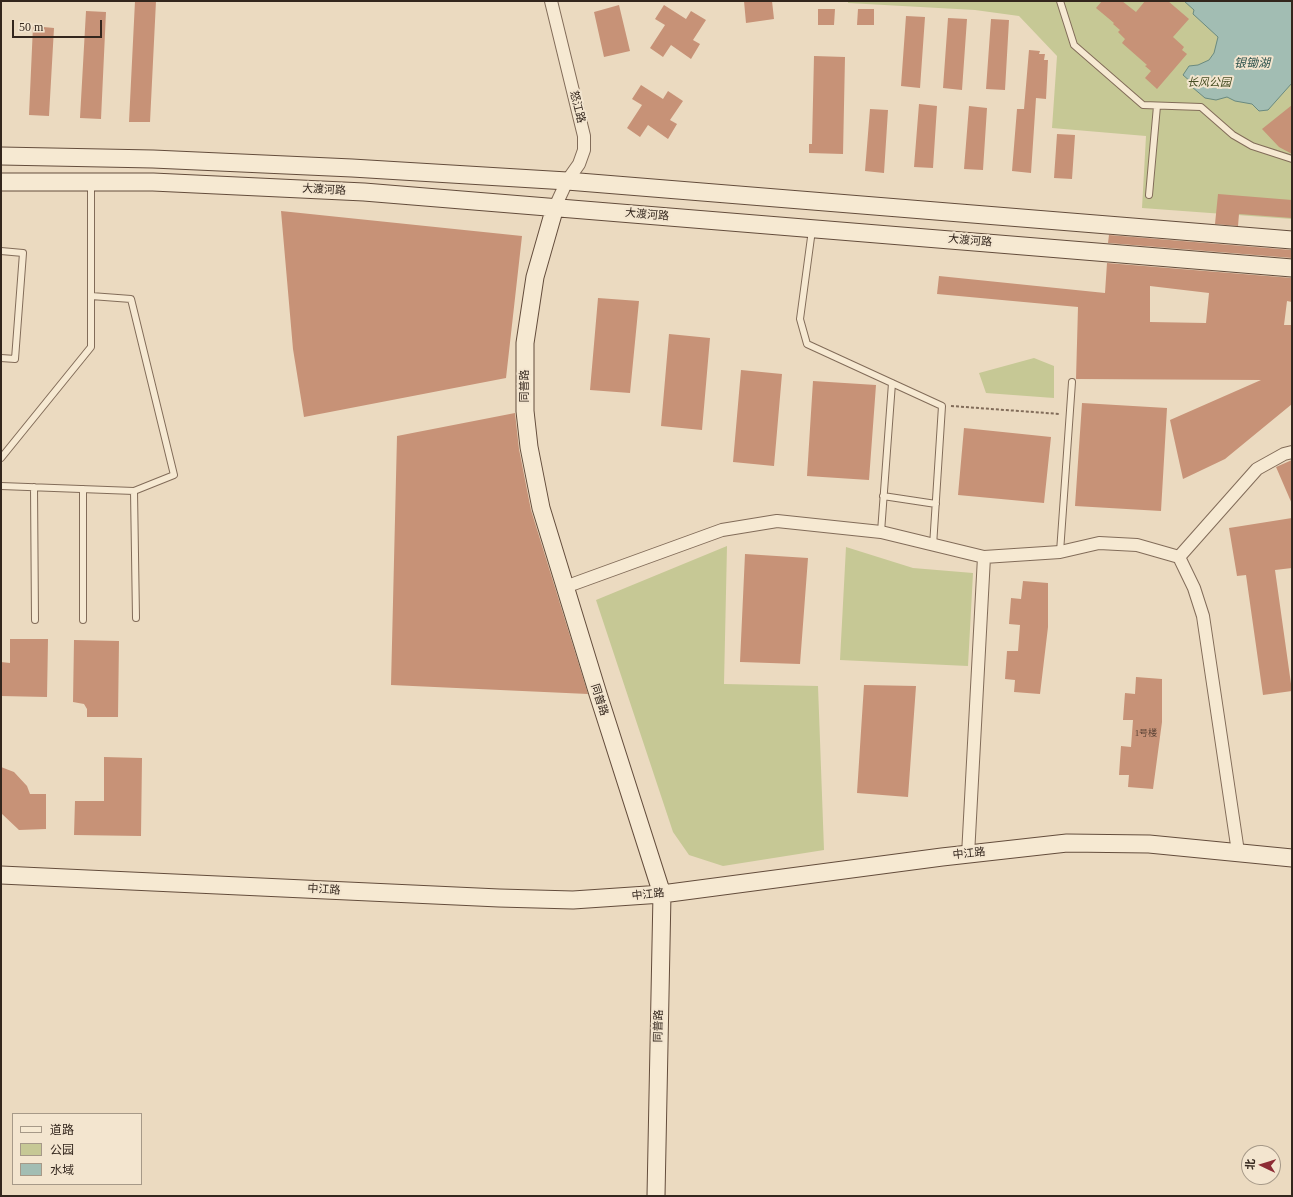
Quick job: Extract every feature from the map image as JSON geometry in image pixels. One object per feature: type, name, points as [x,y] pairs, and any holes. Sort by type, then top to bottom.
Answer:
[{"type":"main road","points":[[1,156],[153,159],[352,168],[567,181],[1165,231],[1292,240]]},
{"type":"main road","name":"大渡河路","points":[[1,182],[153,182],[307,189],[555,207],[1292,268]]},
{"type":"main road","name":"同普路","points":[[555,207],[535,277],[525,343],[524,395],[529,447],[541,508],[662,894],[656,1196]]},
{"type":"main road","name":"中江路","points":[[1,875],[499,898],[573,900],[662,894],[968,854],[1067,844],[1150,844],[1292,858]]},
{"type":"street","name":"怒江路","points":[[551,1],[584,136],[584,150],[579,164],[567,181],[555,207]]},
{"type":"street","points":[[1178,557],[1257,469],[1284,454],[1292,452]]},
{"type":"street","points":[[565,587],[722,530],[777,521],[881,532],[933,546],[984,557],[1060,552],[1099,543],[1137,545],[1178,557],[1194,588],[1203,616],[1238,852]]},
{"type":"street","points":[[968,854],[984,557]]},
{"type":"lane","points":[[1060,1],[1074,45],[1143,105],[1201,107],[1233,135],[1252,146],[1292,159]]},
{"type":"lane","points":[[1149,195],[1157,106]]},
{"type":"lane","points":[[1,458],[91,348],[91,182]]},
{"type":"lane","points":[[812,228],[800,319],[807,344],[942,406],[933,546]]},
{"type":"lane","points":[[1,251],[23,252],[15,359],[1,358]]},
{"type":"lane","points":[[1,486],[134,491],[174,475],[131,299],[91,296]]},
{"type":"lane","points":[[1060,552],[1072,382]]},
{"type":"lane","points":[[881,532],[892,383]]},
{"type":"lane","points":[[34,487],[35,620]]},
{"type":"lane","points":[[83,489],[83,620]]},
{"type":"lane","points":[[134,491],[136,618]]},
{"type":"lane","points":[[884,496],[936,504]]},
{"type":"path","points":[[942,406],[1070,414]]},
{"type":"green space","name":"长风公园","points":[[848,1],[1292,1],[1292,219],[1142,208],[1146,136],[1052,128],[1057,56],[1019,16],[975,10],[848,3]]},
{"type":"green space","points":[[1034,358],[1054,366],[1054,398],[986,393],[979,373]]},
{"type":"green space","points":[[727,546],[724,684],[818,686],[824,850],[723,866],[689,855],[673,832],[596,600]]},
{"type":"green space","points":[[846,547],[913,568],[973,573],[968,666],[840,660]]},
{"type":"water","name":"银锄湖","points":[[1184,1],[1292,1],[1292,83],[1268,110],[1259,111],[1252,104],[1235,101],[1227,97],[1216,100],[1205,98],[1192,87],[1191,82],[1183,75],[1189,66],[1198,65],[1209,60],[1214,53],[1218,37],[1193,14],[1194,10]]},
{"type":"building","points":[[135,1],[156,1],[150,122],[129,122]]},
{"type":"building","points":[[744,1],[772,1],[774,19],[746,23]]},
{"type":"building","points":[[1102,1],[1122,1],[1136,12],[1145,1],[1168,1],[1189,19],[1173,37],[1184,47],[1182,50],[1187,54],[1157,89],[1145,78],[1151,71],[1145,66],[1147,65],[1122,43],[1125,39],[1118,32],[1120,30],[1096,8]]},
{"type":"building","points":[[619,5],[630,51],[604,57],[594,12]]},
{"type":"building","points":[[664,5],[686,19],[691,11],[706,20],[693,40],[700,44],[691,59],[671,45],[663,57],[650,48],[665,25],[655,19]]},
{"type":"building","points":[[818,9],[835,9],[834,25],[818,25]]},
{"type":"building","points":[[858,9],[874,9],[874,25],[857,25]]},
{"type":"building","points":[[86,11],[106,12],[101,119],[80,118]]},
{"type":"building","points":[[906,16],[925,17],[920,88],[901,86]]},
{"type":"building","points":[[948,18],[967,19],[962,90],[943,88]]},
{"type":"building","points":[[991,19],[1009,20],[1005,90],[986,89]]},
{"type":"building","points":[[33,26],[54,28],[49,116],[29,115]]},
{"type":"building","points":[[1029,50],[1040,51],[1039,54],[1045,54],[1044,60],[1048,60],[1046,99],[1036,98],[1031,173],[1012,171],[1017,109],[1024,109]]},
{"type":"building","points":[[814,56],[845,57],[843,154],[809,153],[809,144],[812,144]]},
{"type":"building","points":[[641,85],[663,99],[668,91],[683,101],[670,120],[677,124],[668,139],[648,125],[640,137],[627,128],[642,105],[632,99]]},
{"type":"building","points":[[919,104],[937,106],[933,168],[914,167]]},
{"type":"building","points":[[1292,105],[1292,154],[1279,147],[1262,129]]},
{"type":"building","points":[[969,106],[987,108],[983,170],[964,169]]},
{"type":"building","points":[[870,109],[888,110],[884,173],[865,171]]},
{"type":"building","points":[[1057,134],[1075,135],[1072,179],[1054,178]]},
{"type":"building","points":[[1218,194],[1292,200],[1292,218],[1239,214],[1238,226],[1215,224]]},
{"type":"building","points":[[281,211],[522,236],[506,378],[304,417],[293,349]]},
{"type":"building","points":[[1109,235],[1292,250],[1292,258],[1108,243]]},
{"type":"building","points":[[1107,263],[1292,278],[1292,302],[1287,301],[1284,325],[1292,325],[1292,404],[1225,459],[1183,479],[1170,420],[1261,380],[1076,379],[1078,307],[937,294],[939,276],[1105,293]],"holes":[[[1150,286],[1209,293],[1206,323],[1150,322]]]},
{"type":"building","points":[[598,298],[639,301],[630,393],[590,390]]},
{"type":"building","points":[[669,334],[710,338],[702,430],[661,426]]},
{"type":"building","points":[[741,370],[782,374],[774,466],[733,462]]},
{"type":"building","points":[[813,381],[876,385],[869,480],[807,476]]},
{"type":"building","points":[[1082,403],[1167,408],[1161,511],[1075,506]]},
{"type":"building","points":[[515,413],[519,449],[531,510],[588,694],[391,685],[397,436]]},
{"type":"building","points":[[964,428],[1051,437],[1044,503],[958,495]]},
{"type":"building","points":[[1292,460],[1292,504],[1276,467]]},
{"type":"building","points":[[1292,518],[1292,568],[1275,570],[1292,691],[1263,695],[1246,575],[1237,576],[1229,528]]},
{"type":"building","points":[[745,554],[808,558],[800,664],[740,662]]},
{"type":"building","points":[[1023,581],[1048,583],[1048,627],[1040,694],[1014,692],[1015,680],[1005,679],[1007,651],[1018,651],[1020,625],[1009,624],[1011,598],[1021,599]]},
{"type":"building","points":[[10,639],[48,639],[47,697],[1,696],[1,662],[10,663]]},
{"type":"building","points":[[74,640],[119,641],[118,717],[87,717],[87,709],[84,704],[73,702]]},
{"type":"building","points":[[1136,677],[1162,679],[1162,722],[1153,789],[1128,787],[1129,775],[1119,775],[1121,746],[1131,747],[1133,720],[1123,720],[1125,693],[1135,694]]},
{"type":"building","points":[[864,685],[916,686],[908,797],[857,793]]},
{"type":"building","points":[[104,757],[142,758],[141,836],[74,835],[75,801],[104,801]]},
{"type":"building","points":[[1,767],[14,772],[27,786],[30,794],[46,794],[46,829],[19,830],[1,813]]}]
